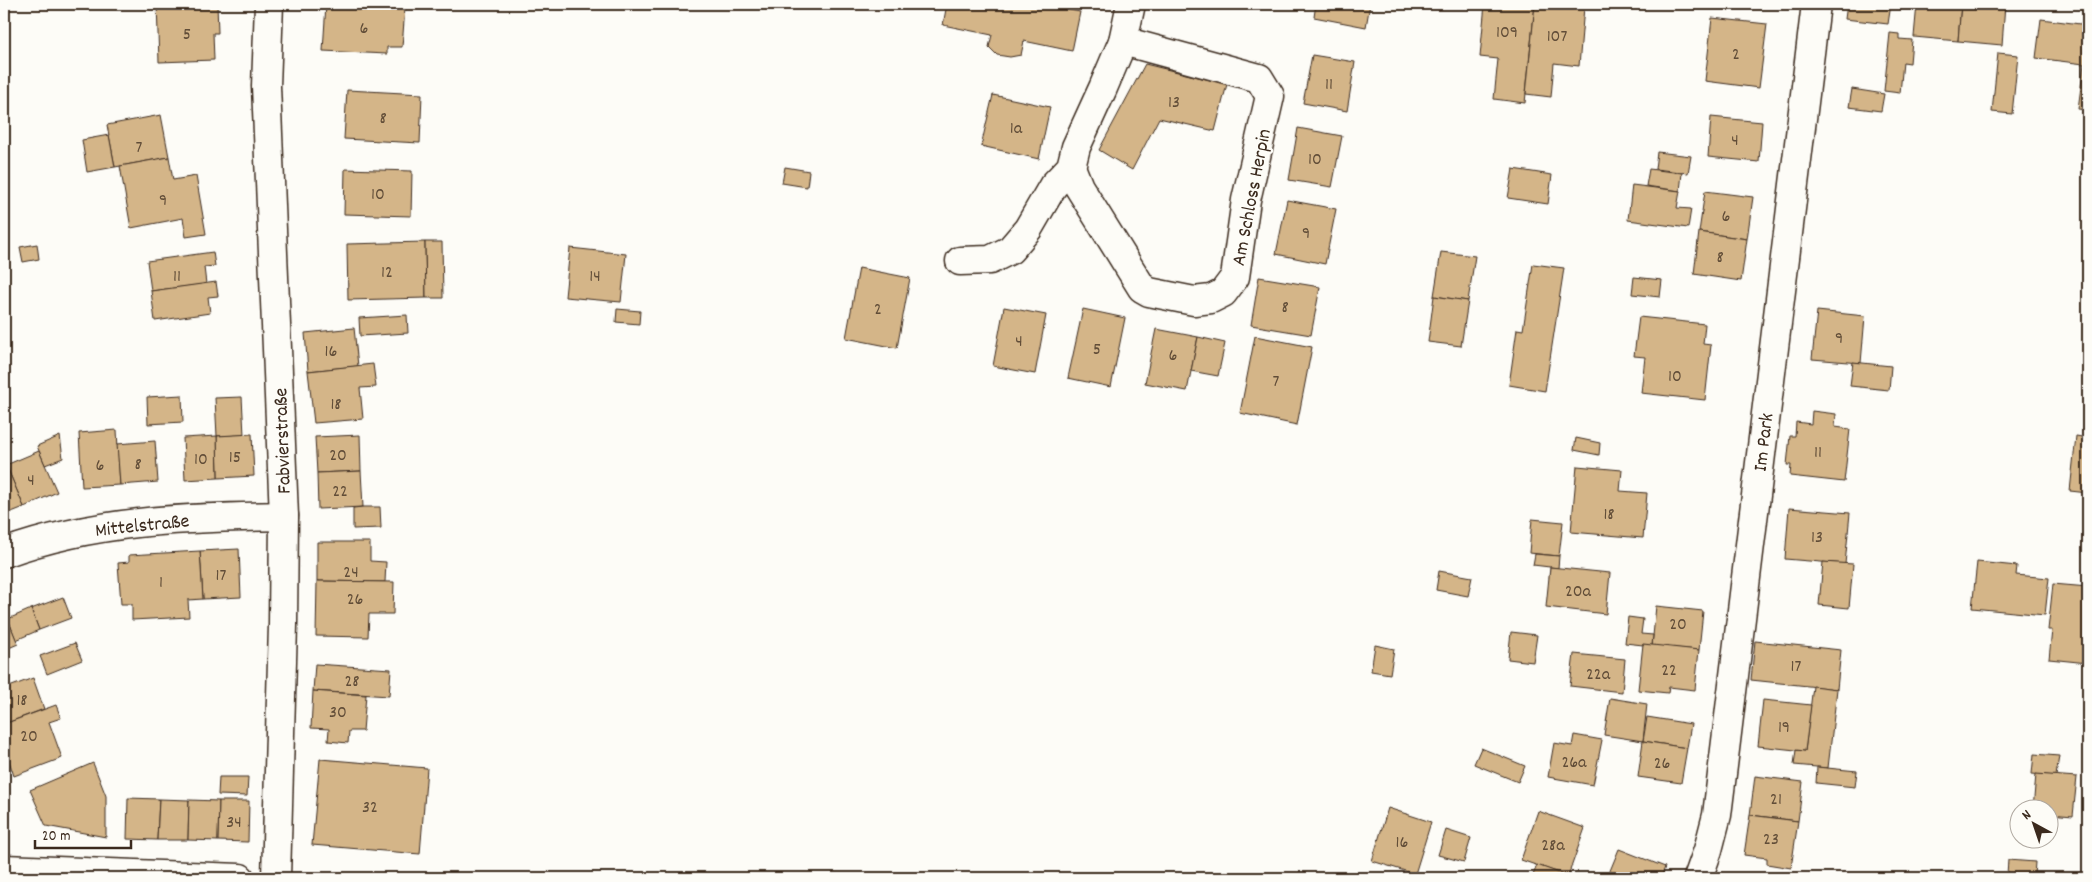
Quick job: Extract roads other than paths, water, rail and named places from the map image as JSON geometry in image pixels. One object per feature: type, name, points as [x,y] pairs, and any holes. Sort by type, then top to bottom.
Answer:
[{"type":"street","name":"Fabvierstraße","points":[[269,4],[266,86],[284,516],[276,878]]},
{"type":"street","points":[[960,261],[990,260],[1010,250],[1028,229],[1053,186],[1071,167],[1076,147],[1123,41],[1131,4]]},
{"type":"street","name":"Im Park","points":[[1698,878],[1717,815],[1816,4]]},
{"type":"street","name":"Am Schloss Herpin","points":[[1071,167],[1079,187],[1142,288],[1149,292],[1194,301],[1210,299],[1223,293],[1235,278],[1246,200],[1270,96],[1259,78],[1123,41]]},
{"type":"street","name":"Mittelstraße","points":[[4,553],[31,543],[87,529],[142,521],[284,516]]},
{"type":"street","points":[[7,866],[240,878]]}]
